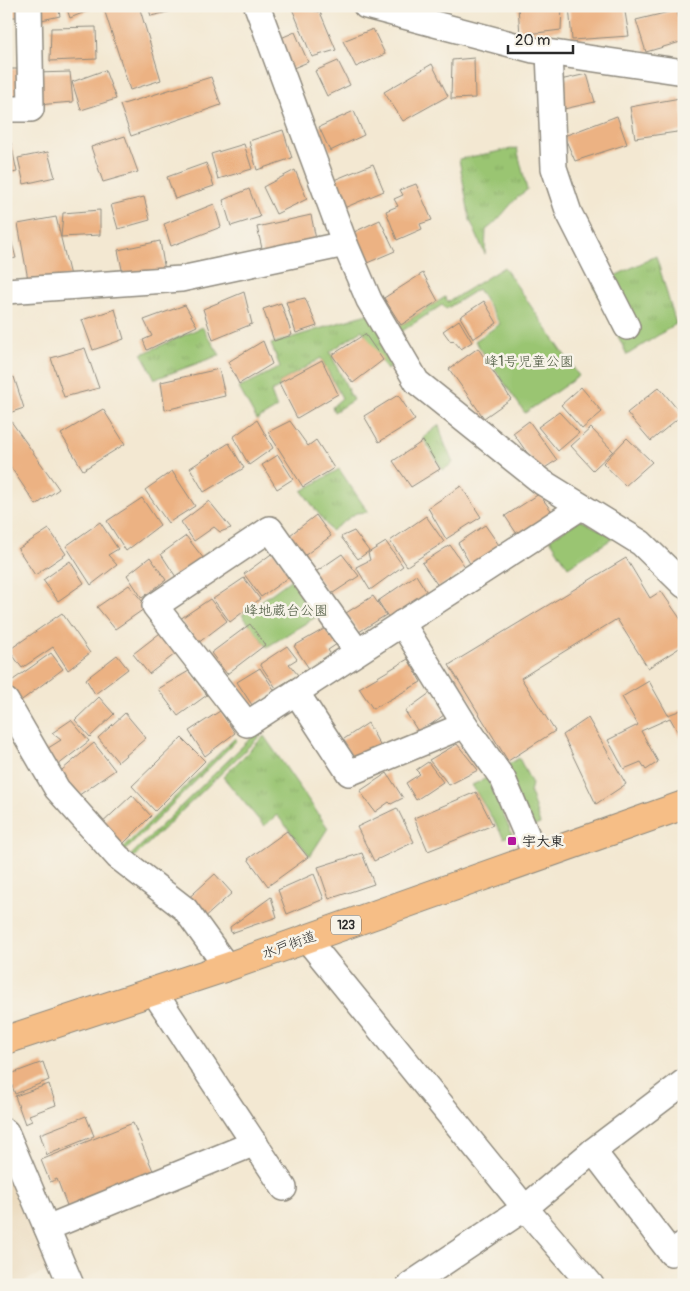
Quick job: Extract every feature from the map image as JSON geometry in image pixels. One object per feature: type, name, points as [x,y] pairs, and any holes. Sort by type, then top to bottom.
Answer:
[{"type":"highway","name":"水戸街道","points":[[6,1040],[227,967],[684,805]]},
{"type":"street","points":[[6,109],[31,109],[29,6]]},
{"type":"street","points":[[256,6],[345,244],[369,300],[417,382],[542,482],[581,507],[604,518],[641,543],[684,585]]},
{"type":"street","points":[[376,7],[550,53],[684,72]]},
{"type":"street","points":[[550,53],[554,168],[569,213],[627,327]]},
{"type":"street","points":[[6,291],[181,279],[345,244]]},
{"type":"street","points":[[357,651],[270,529],[156,606],[247,724],[581,507]]},
{"type":"street","points":[[402,623],[466,725],[503,779],[536,857]]},
{"type":"street","points":[[296,692],[349,773],[466,725]]},
{"type":"street","points":[[6,701],[57,789],[118,857],[185,909],[227,967]]},
{"type":"street","points":[[306,938],[591,1285]]},
{"type":"street","points":[[154,992],[284,1188]]},
{"type":"street","points":[[410,1285],[526,1208],[594,1151],[684,1082]]},
{"type":"street","points":[[6,1132],[71,1285]]},
{"type":"street","points":[[47,1228],[255,1143]]},
{"type":"street","points":[[594,1151],[671,1254],[684,1245]]},
{"type":"shaded area","points":[[6,1156],[56,1267],[16,1285],[6,1285]]},
{"type":"green space","points":[[517,148],[527,190],[486,230],[485,254],[470,220],[459,159]]},
{"type":"green space","points":[[656,256],[676,324],[627,355],[594,286]]},
{"type":"green space","name":"峰1号児童公園","points":[[504,267],[579,376],[525,413],[475,341],[500,324],[478,289],[446,309],[442,305],[393,337],[389,333],[445,297],[448,302]]},
{"type":"green space","points":[[370,313],[396,362],[387,370],[362,330],[330,352],[353,400],[334,412],[332,407],[342,398],[321,358],[279,383],[280,387],[271,392],[277,408],[257,420],[239,388],[280,367],[271,344]]},
{"type":"green space","points":[[202,327],[220,355],[155,379],[142,354]]},
{"type":"green space","points":[[439,425],[453,463],[443,470],[423,438]]},
{"type":"green space","points":[[339,469],[368,512],[356,513],[331,531],[302,491]]},
{"type":"green space","points":[[580,520],[615,537],[568,567],[550,539]]},
{"type":"green space","name":"峰地蔵台公園","points":[[293,578],[319,615],[267,647],[242,615]]},
{"type":"green space","points":[[258,731],[262,734],[131,860],[128,858]]},
{"type":"green space","points":[[264,736],[328,828],[310,856],[277,815],[264,826],[223,777]]},
{"type":"green space","points":[[235,738],[237,740],[122,854],[119,852]]},
{"type":"green space","points":[[519,758],[532,784],[530,792],[540,824],[530,828],[503,768]]},
{"type":"green space","points":[[487,778],[512,834],[504,838],[472,785]]},
{"type":"building","points":[[6,6],[21,6],[22,17],[6,17]]},
{"type":"building","points":[[35,6],[58,6],[60,16],[37,21]]},
{"type":"building","points":[[66,6],[88,6],[90,10],[70,18]]},
{"type":"building","points":[[103,6],[139,6],[161,80],[130,90]]},
{"type":"building","points":[[148,6],[189,6],[189,7],[151,16]]},
{"type":"building","points":[[291,6],[320,12],[336,50],[312,57]]},
{"type":"building","points":[[518,6],[562,6],[561,30],[520,35]]},
{"type":"building","points":[[569,6],[624,6],[629,36],[572,40]]},
{"type":"building","points":[[677,10],[684,41],[646,52],[636,20]]},
{"type":"building","points":[[96,27],[97,59],[50,61],[51,28]]},
{"type":"building","points":[[373,29],[385,54],[356,67],[343,41]]},
{"type":"building","points":[[295,32],[308,62],[286,71],[274,41]]},
{"type":"building","points":[[474,58],[475,98],[451,99],[452,60]]},
{"type":"building","points":[[338,61],[350,85],[327,96],[315,71]]},
{"type":"building","points":[[432,64],[448,96],[403,121],[384,92]]},
{"type":"building","points":[[6,69],[20,69],[19,103],[6,103]]},
{"type":"building","points":[[105,70],[116,99],[81,110],[72,82]]},
{"type":"building","points":[[70,72],[73,102],[37,105],[36,73]]},
{"type":"building","points":[[587,74],[595,102],[564,109],[560,80]]},
{"type":"building","points":[[211,77],[221,105],[131,136],[120,105]]},
{"type":"building","points":[[680,98],[684,131],[635,138],[630,107]]},
{"type":"building","points":[[354,111],[364,135],[330,151],[319,127]]},
{"type":"building","points":[[617,116],[627,144],[575,161],[564,136]]},
{"type":"building","points":[[283,130],[292,158],[257,170],[249,141]]},
{"type":"building","points":[[125,136],[138,172],[103,182],[91,147]]},
{"type":"building","points":[[11,143],[17,172],[6,174],[6,144]]},
{"type":"building","points":[[244,144],[252,169],[218,179],[211,154]]},
{"type":"building","points":[[48,152],[55,177],[24,184],[18,158]]},
{"type":"building","points":[[206,163],[214,186],[175,199],[167,177]]},
{"type":"building","points":[[373,164],[384,191],[344,208],[334,180]]},
{"type":"building","points":[[295,170],[307,199],[276,214],[263,187]]},
{"type":"building","points":[[416,184],[432,220],[420,224],[422,229],[397,240],[386,211],[398,206],[394,199],[403,195],[400,190]]},
{"type":"building","points":[[249,189],[260,217],[231,226],[223,200]]},
{"type":"building","points":[[144,197],[150,220],[118,229],[111,205]]},
{"type":"building","points":[[214,204],[221,227],[171,246],[164,224]]},
{"type":"building","points":[[100,210],[100,235],[61,237],[63,213]]},
{"type":"building","points":[[311,215],[317,244],[264,257],[257,227]]},
{"type":"building","points":[[56,217],[70,276],[29,285],[18,224]]},
{"type":"building","points":[[380,220],[395,251],[367,263],[354,232]]},
{"type":"building","points":[[6,221],[16,258],[6,260]]},
{"type":"building","points":[[160,241],[165,271],[124,279],[118,250]]},
{"type":"building","points":[[423,273],[438,301],[401,325],[384,298]]},
{"type":"building","points":[[244,292],[252,324],[213,340],[203,309]]},
{"type":"building","points":[[305,298],[317,326],[296,333],[286,302]]},
{"type":"building","points":[[484,301],[497,323],[473,339],[460,317]]},
{"type":"building","points":[[281,303],[292,335],[274,341],[263,309]]},
{"type":"building","points":[[185,305],[197,326],[147,350],[143,340],[152,336],[144,320]]},
{"type":"building","points":[[115,309],[124,339],[93,350],[82,320]]},
{"type":"building","points":[[459,320],[472,342],[461,349],[453,340],[451,342],[443,331]]},
{"type":"building","points":[[365,334],[383,360],[353,383],[332,355]]},
{"type":"building","points":[[263,341],[272,364],[239,384],[228,362]]},
{"type":"building","points":[[85,348],[99,388],[64,397],[51,358]]},
{"type":"building","points":[[478,348],[511,399],[484,418],[449,369]]},
{"type":"building","points":[[322,360],[338,394],[297,418],[279,383]]},
{"type":"building","points":[[219,369],[225,396],[165,410],[161,382]]},
{"type":"building","points":[[14,377],[24,408],[6,414],[6,380]]},
{"type":"building","points":[[581,387],[602,412],[582,429],[561,405]]},
{"type":"building","points":[[659,387],[682,415],[651,441],[627,413]]},
{"type":"building","points":[[398,395],[415,420],[379,442],[364,416]]},
{"type":"building","points":[[103,409],[125,444],[83,470],[61,434]]},
{"type":"building","points":[[559,412],[579,433],[558,451],[538,427]]},
{"type":"building","points":[[8,417],[59,489],[36,505],[6,460],[6,419]]},
{"type":"building","points":[[257,420],[273,448],[249,465],[233,437]]},
{"type":"building","points":[[290,421],[308,446],[316,440],[334,468],[303,487],[268,432]]},
{"type":"building","points":[[529,421],[557,460],[540,471],[513,433]]},
{"type":"building","points":[[591,428],[613,451],[593,470],[571,446]]},
{"type":"building","points":[[627,438],[652,462],[625,486],[603,463]]},
{"type":"building","points":[[423,441],[440,469],[411,487],[393,461]]},
{"type":"building","points":[[229,443],[244,468],[204,492],[190,468]]},
{"type":"building","points":[[278,455],[293,479],[277,489],[262,465]]},
{"type":"building","points":[[172,471],[195,506],[168,523],[145,490]]},
{"type":"building","points":[[461,486],[481,517],[446,539],[428,508]]},
{"type":"building","points":[[539,494],[553,513],[519,537],[505,516]]},
{"type":"building","points":[[142,498],[160,525],[126,551],[107,521]]},
{"type":"building","points":[[209,501],[231,528],[220,532],[214,527],[194,541],[181,522]]},
{"type":"building","points":[[316,515],[331,536],[304,556],[290,535]]},
{"type":"building","points":[[426,516],[444,542],[407,566],[390,541]]},
{"type":"building","points":[[100,522],[118,549],[108,555],[117,565],[91,585],[66,546]]},
{"type":"building","points":[[485,525],[501,548],[472,567],[458,543]]},
{"type":"building","points":[[49,529],[66,554],[35,575],[18,549]]},
{"type":"building","points":[[354,531],[369,551],[358,559],[341,537]]},
{"type":"building","points":[[186,536],[204,559],[176,577],[161,554]]},
{"type":"building","points":[[386,542],[403,566],[370,590],[356,567],[370,560],[368,553]]},
{"type":"building","points":[[450,545],[466,568],[439,587],[422,563]]},
{"type":"building","points":[[274,552],[291,576],[261,597],[244,574]]},
{"type":"building","points":[[342,554],[359,576],[330,595],[314,573]]},
{"type":"building","points":[[150,557],[166,580],[142,598],[127,575]]},
{"type":"building","points":[[626,558],[650,598],[661,591],[684,624],[684,645],[648,668],[617,619],[521,678],[555,731],[508,761],[449,665]]},
{"type":"building","points":[[70,561],[84,583],[58,601],[43,580]]},
{"type":"building","points":[[416,575],[428,594],[390,620],[378,601]]},
{"type":"building","points":[[244,578],[260,599],[230,622],[213,599]]},
{"type":"building","points":[[129,585],[147,607],[115,629],[97,607]]},
{"type":"building","points":[[373,596],[386,615],[359,632],[346,613]]},
{"type":"building","points":[[210,599],[227,621],[198,643],[180,619]]},
{"type":"building","points":[[62,613],[90,653],[68,670],[53,647],[22,668],[9,650]]},
{"type":"building","points":[[250,624],[265,645],[227,674],[211,653]]},
{"type":"building","points":[[324,629],[337,644],[328,650],[332,656],[310,670],[294,646]]},
{"type":"building","points":[[164,630],[179,651],[149,674],[133,654]]},
{"type":"building","points":[[287,646],[297,659],[289,664],[298,675],[276,688],[260,664]]},
{"type":"building","points":[[51,653],[63,669],[18,703],[6,685]]},
{"type":"building","points":[[117,655],[128,669],[95,694],[86,679]]},
{"type":"building","points":[[408,659],[421,682],[373,709],[359,688]]},
{"type":"building","points":[[260,668],[275,691],[252,705],[237,682]]},
{"type":"building","points":[[189,671],[207,695],[178,716],[158,689]]},
{"type":"building","points":[[649,681],[668,715],[684,709],[684,743],[670,718],[641,731],[658,762],[646,770],[641,762],[624,769],[608,740],[638,725],[622,697]]},
{"type":"building","points":[[430,693],[444,715],[419,733],[405,711]]},
{"type":"building","points":[[99,697],[114,714],[90,737],[75,720]]},
{"type":"building","points":[[220,711],[235,733],[205,756],[189,731]]},
{"type":"building","points":[[125,713],[146,738],[118,762],[98,738]]},
{"type":"building","points":[[588,718],[626,784],[596,804],[563,735]]},
{"type":"building","points":[[71,720],[89,741],[53,769],[37,755],[61,740],[52,733]]},
{"type":"building","points":[[368,723],[382,749],[358,765],[341,741]]},
{"type":"building","points":[[182,738],[205,761],[155,811],[132,786]]},
{"type":"building","points":[[94,743],[115,770],[75,798],[56,775]]},
{"type":"building","points":[[457,744],[478,770],[449,785],[429,760]]},
{"type":"building","points":[[428,762],[443,782],[416,800],[406,783],[420,774],[416,770]]},
{"type":"building","points":[[387,773],[403,798],[391,804],[389,802],[375,812],[360,791]]},
{"type":"building","points":[[476,792],[493,825],[428,851],[414,818]]},
{"type":"building","points":[[132,795],[151,816],[119,848],[97,828]]},
{"type":"building","points":[[397,808],[414,842],[374,861],[357,827]]},
{"type":"building","points":[[287,831],[308,857],[268,886],[248,859]]},
{"type":"building","points":[[362,853],[374,884],[329,899],[318,867]]},
{"type":"building","points":[[215,874],[232,893],[202,920],[184,902]]},
{"type":"building","points":[[314,874],[324,899],[287,914],[278,890]]},
{"type":"building","points":[[271,897],[277,917],[231,933],[230,927]]},
{"type":"building","points":[[43,1062],[49,1080],[15,1094],[8,1075]]},
{"type":"building","points":[[49,1084],[56,1105],[29,1115],[32,1121],[25,1124],[15,1096]]},
{"type":"building","points":[[86,1116],[94,1136],[47,1155],[40,1134]]},
{"type":"building","points":[[133,1123],[154,1173],[68,1208],[57,1179],[50,1182],[41,1160]]},
{"type":"place","name":"宇大東","points":[[512,841]]}]
